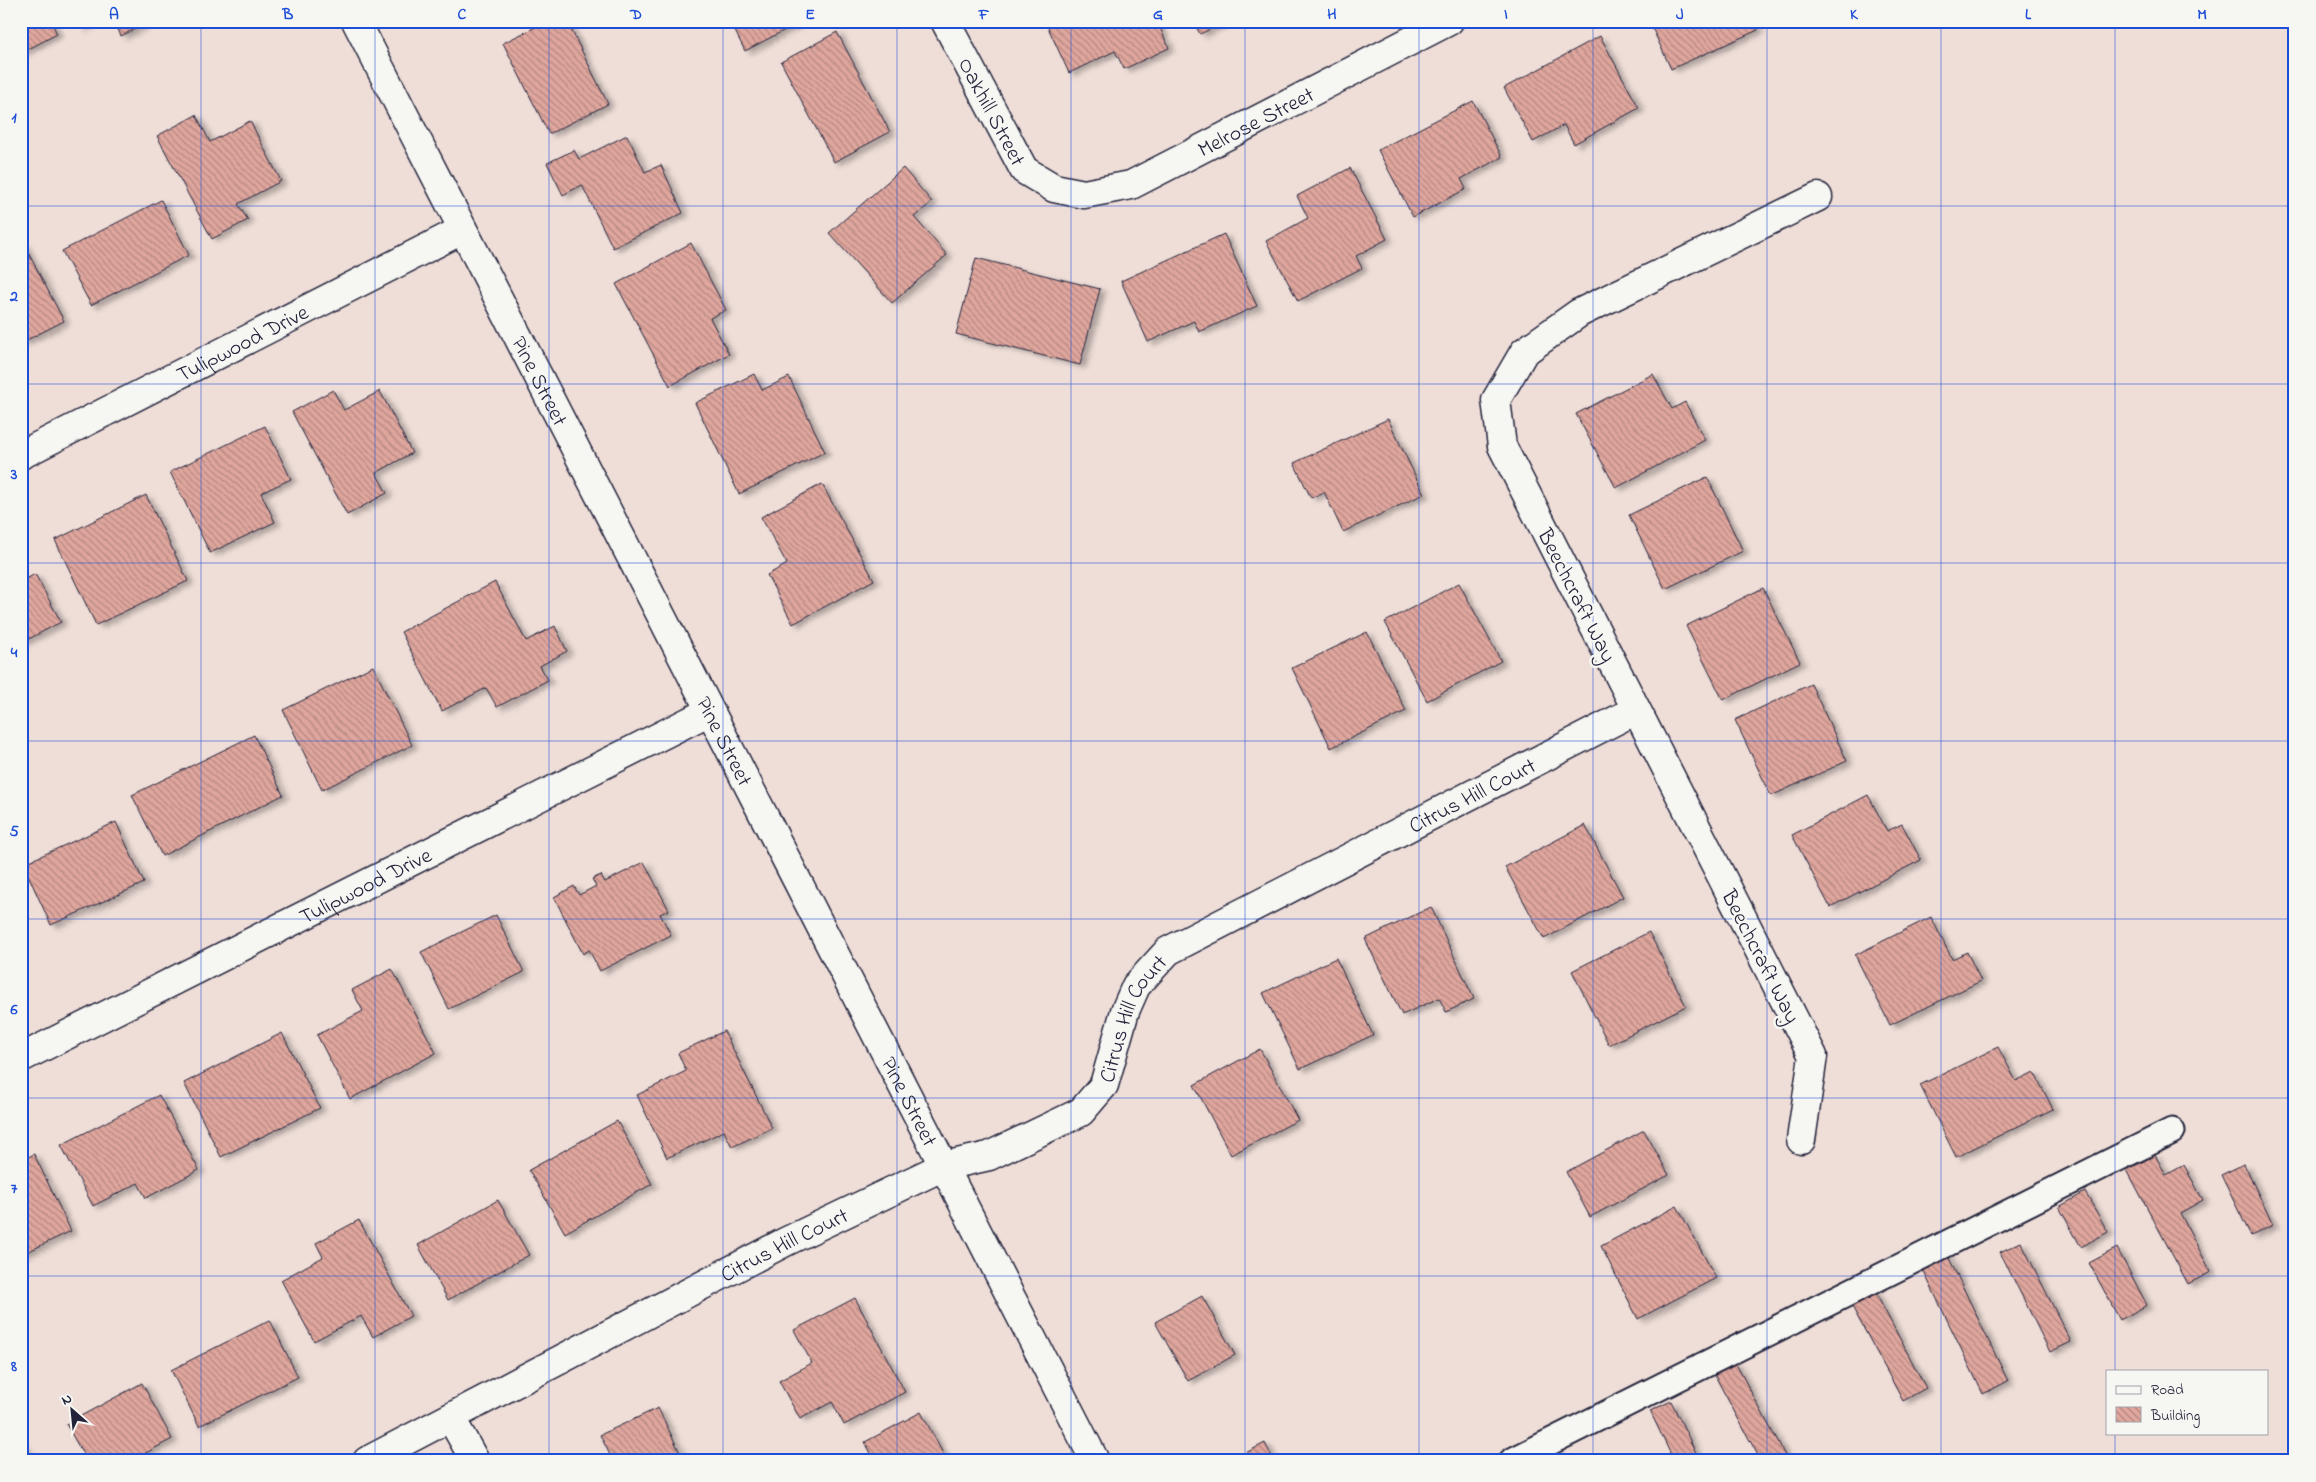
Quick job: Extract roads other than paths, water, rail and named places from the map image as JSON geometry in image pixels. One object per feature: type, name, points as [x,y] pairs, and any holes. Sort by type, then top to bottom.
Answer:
[{"type":"street","name":"Pine Street","points":[[356,21],[708,712],[1095,1461]]},
{"type":"street","name":"Oakhill Street","points":[[946,21],[1024,170],[1054,188]]},
{"type":"street","name":"Melrose Street","points":[[1054,188],[1084,194],[1132,185],[1449,21]]},
{"type":"street","name":"Beechcraft Way","points":[[1801,1140],[1813,1056],[1502,446],[1496,400],[1524,352],[1579,313],[1818,197]]},
{"type":"street","name":"Tulipwood Drive","points":[[21,455],[462,230]]},
{"type":"street","name":"Citrus Hill Court","points":[[367,1461],[785,1242],[944,1166],[989,1156],[1081,1112],[1104,1085],[1124,1011],[1136,986],[1168,951],[1636,710]]},
{"type":"street","name":"Tulipwood Drive","points":[[21,1058],[708,712]]},
{"type":"street","points":[[451,1418],[475,1461]]},
{"type":"lane","points":[[1512,1461],[2172,1131]]}]
